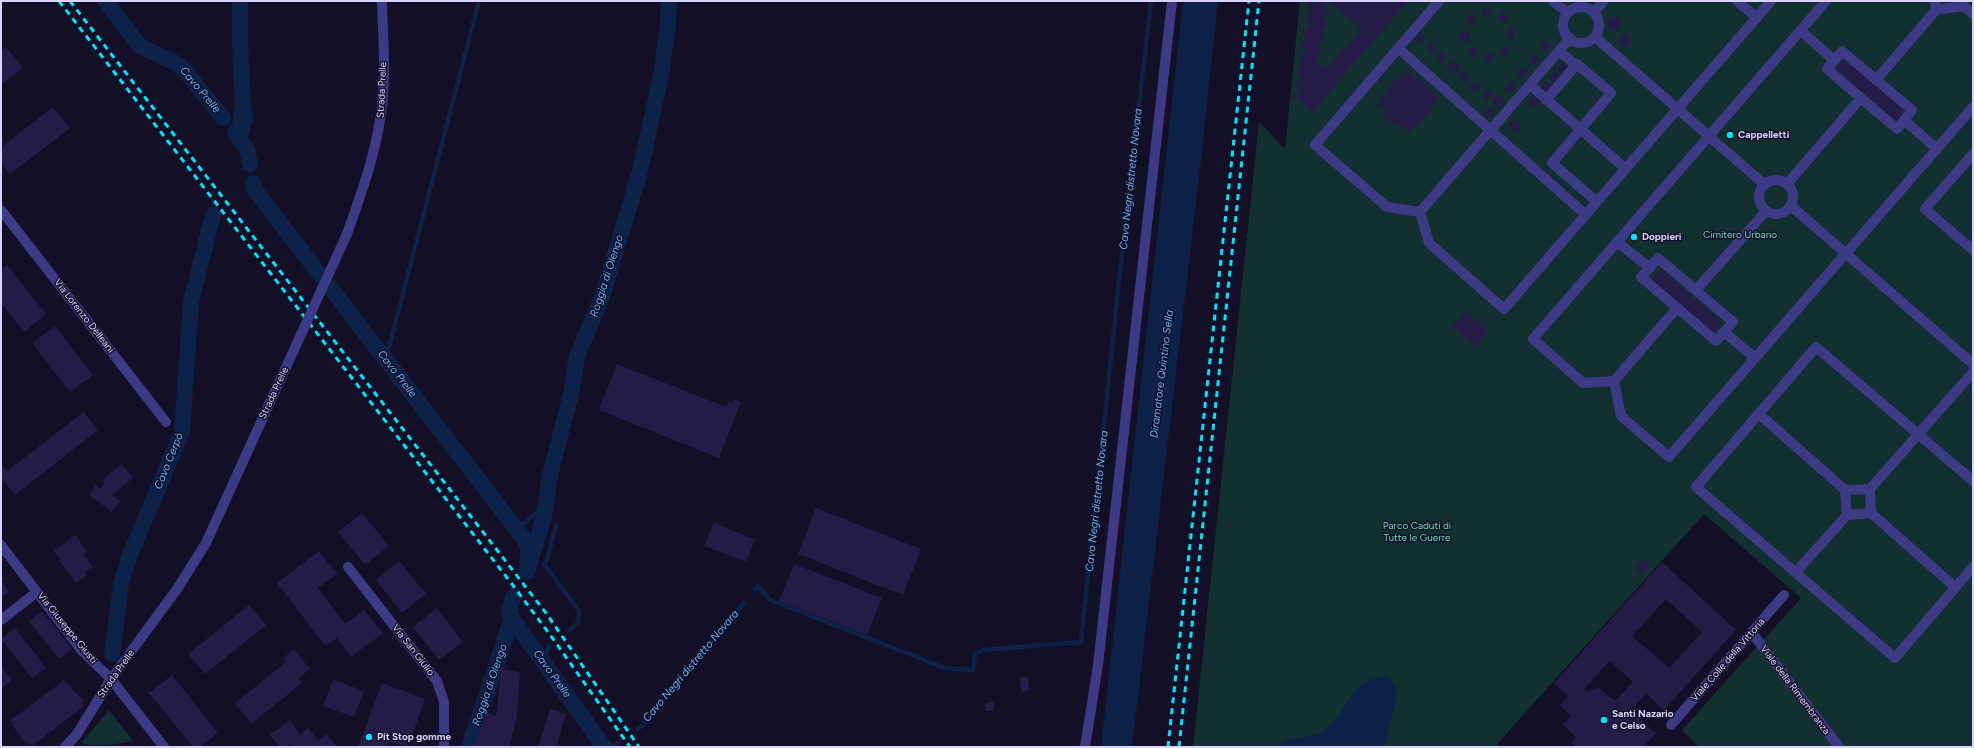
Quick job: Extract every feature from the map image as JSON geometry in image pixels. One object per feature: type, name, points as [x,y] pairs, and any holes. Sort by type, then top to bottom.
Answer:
[{"type":"street","name":"Strada Prelle","points":[[65,747],[76,734],[111,679],[177,589],[206,543],[347,234],[370,168],[380,120],[384,61],[382,1]]},
{"type":"street","points":[[1085,747],[1098,665],[1172,1]]},
{"type":"street","points":[[1420,212],[1387,207],[1315,145],[1439,1]]},
{"type":"street","points":[[1553,1],[1568,14]]},
{"type":"street","points":[[1594,12],[1604,1]]},
{"type":"street","points":[[1737,1],[1757,18]]},
{"type":"street","points":[[1420,212],[1429,243],[1504,309],[1771,1]]},
{"type":"street","points":[[1678,308],[1614,381],[1583,383],[1533,339],[1826,1]]},
{"type":"street","points":[[1876,80],[1935,6],[1964,6],[1973,14]]},
{"type":"street","points":[[1578,8],[1589,9],[1594,12],[1599,22],[1599,27],[1594,37],[1585,42],[1580,42],[1570,38],[1564,29],[1565,18],[1568,14],[1578,8]]},
{"type":"street","points":[[1801,31],[1834,60]]},
{"type":"street","points":[[1594,37],[1765,184]]},
{"type":"street","points":[[1420,212],[1570,38]]},
{"type":"street","points":[[1398,48],[1586,215]]},
{"type":"street","points":[[1559,51],[1576,65],[1577,64],[1611,94],[1552,163],[1597,202]]},
{"type":"street","points":[[1842,51],[1912,110],[1897,128],[1827,69],[1834,60],[1842,51]]},
{"type":"street","points":[[1546,100],[1576,65]]},
{"type":"street","points":[[1530,85],[1626,169]]},
{"type":"street","points":[[1787,184],[1861,98]]},
{"type":"street","points":[[1614,381],[1621,416],[1669,457],[1973,107]]},
{"type":"street","points":[[1904,120],[1938,148]]},
{"type":"street","points":[[1972,248],[1925,209],[1973,154]]},
{"type":"street","points":[[1778,181],[1787,184],[1792,192],[1793,202],[1791,206],[1782,214],[1771,214],[1762,207],[1759,198],[1765,184],[1778,181]]},
{"type":"street","points":[[1791,206],[1973,364]]},
{"type":"street","name":"Via Lorenzo Delleani","points":[[1,210],[166,422]]},
{"type":"street","points":[[1696,290],[1766,211]]},
{"type":"street","points":[[1618,242],[1650,268]]},
{"type":"street","points":[[1658,258],[1733,322],[1716,341],[1642,277],[1650,268],[1658,258]]},
{"type":"street","points":[[1724,332],[1755,358]]},
{"type":"street","points":[[1973,481],[1816,347],[1696,487],[1895,658],[1973,567]]},
{"type":"street","points":[[1871,513],[1870,489],[1973,372]]},
{"type":"street","points":[[1759,414],[1845,490],[1870,489]]},
{"type":"street","points":[[1845,490],[1847,515]]},
{"type":"street","points":[[1796,572],[1847,515],[1871,513],[1955,587]]},
{"type":"street","name":"Via Giuseppe Giusti","points":[[1,545],[82,651],[111,679],[164,747]]},
{"type":"street","name":"Via San Giulio","points":[[348,567],[437,681],[444,702],[444,747]]},
{"type":"street","points":[[1,620],[37,592]]},
{"type":"street","name":"Viale Colle della Vittoria","points":[[1671,725],[1784,595]]},
{"type":"street","name":"Viale della Rimembranza","points":[[1752,633],[1839,747]]},
{"type":"green space","points":[[1300,1],[1973,1],[1973,747],[1699,747],[1682,730],[1801,598],[1704,514],[1497,744],[1499,747],[1193,747],[1259,122],[1285,149]]},
{"type":"green space","points":[[109,710],[133,741],[100,745],[81,743]]},
{"type":"water","name":"Diramatore Quintino Sella","points":[[1183,1],[1218,1],[1200,169],[1132,747],[1101,747]]},
{"type":"water","points":[[1388,676],[1395,685],[1396,694],[1392,718],[1383,747],[1276,747],[1287,740],[1313,735],[1325,730],[1334,722],[1351,696],[1364,683]]},
{"type":"building","points":[[1309,1],[1328,1],[1408,1],[1312,112],[1293,96],[1300,89],[1294,84],[1302,75],[1296,70],[1303,62],[1299,59],[1306,51],[1300,45],[1307,37],[1302,32],[1310,24],[1304,19],[1311,11],[1305,5]],"holes":[[[1328,1],[1361,29],[1326,69],[1316,60],[1322,52],[1317,47],[1325,38],[1320,34],[1328,25],[1322,19],[1329,11],[1323,6]]]},
{"type":"building","points":[[1490,8],[1491,15],[1482,16],[1482,9]]},
{"type":"building","points":[[1503,12],[1509,18],[1504,23],[1497,17]]},
{"type":"building","points":[[1470,14],[1477,19],[1471,26],[1465,20]]},
{"type":"building","points":[[1619,17],[1620,29],[1608,30],[1607,18]]},
{"type":"building","points":[[1513,28],[1514,38],[1507,38],[1507,29]]},
{"type":"building","points":[[1419,32],[1426,38],[1420,44],[1414,38]]},
{"type":"building","points":[[1460,32],[1469,32],[1470,42],[1461,42]]},
{"type":"building","points":[[1625,33],[1633,40],[1626,49],[1617,41]]},
{"type":"building","points":[[1546,41],[1551,46],[1546,53],[1540,47]]},
{"type":"building","points":[[1430,43],[1436,48],[1432,53],[1426,48]]},
{"type":"building","points":[[1505,45],[1511,50],[1506,56],[1500,51]]},
{"type":"building","points":[[6,47],[23,68],[1,85],[1,51]]},
{"type":"building","points":[[1473,47],[1479,52],[1473,58],[1468,53]]},
{"type":"building","points":[[1441,52],[1447,57],[1443,63],[1436,58]]},
{"type":"building","points":[[1493,54],[1494,61],[1486,62],[1485,55]]},
{"type":"building","points":[[1534,54],[1540,59],[1534,66],[1528,61]]},
{"type":"building","points":[[1845,58],[1906,110],[1897,121],[1836,68]]},
{"type":"building","points":[[1452,61],[1460,67],[1454,74],[1446,67]]},
{"type":"building","points":[[1562,62],[1568,67],[1563,74],[1557,68]]},
{"type":"building","points":[[1522,67],[1528,72],[1522,79],[1516,74]]},
{"type":"building","points":[[1409,69],[1414,77],[1415,75],[1431,89],[1430,92],[1438,96],[1429,112],[1409,133],[1402,124],[1396,127],[1383,116],[1385,109],[1377,105],[1393,82]]},
{"type":"building","points":[[1464,70],[1470,76],[1465,82],[1459,76]]},
{"type":"building","points":[[1554,72],[1560,77],[1554,83],[1548,78]]},
{"type":"building","points":[[1475,80],[1482,86],[1476,92],[1469,86]]},
{"type":"building","points":[[1510,81],[1516,86],[1510,93],[1504,88]]},
{"type":"building","points":[[1546,81],[1552,86],[1547,92],[1541,87]]},
{"type":"building","points":[[1486,90],[1492,95],[1487,101],[1481,96]]},
{"type":"building","points":[[1498,94],[1505,100],[1499,108],[1492,102]]},
{"type":"building","points":[[1534,95],[1540,100],[1534,107],[1528,102]]},
{"type":"building","points":[[53,107],[70,128],[10,174],[1,163],[1,147]]},
{"type":"building","points":[[1493,108],[1494,116],[1485,117],[1485,109]]},
{"type":"building","points":[[1518,120],[1521,130],[1512,133],[1509,123]]},
{"type":"building","points":[[7,265],[46,314],[24,332],[1,303],[1,270]]},
{"type":"building","points":[[1661,269],[1722,323],[1713,333],[1652,279]]},
{"type":"building","points":[[1466,311],[1488,331],[1474,347],[1452,327]]},
{"type":"building","points":[[55,326],[93,375],[70,392],[32,343]]},
{"type":"building","points":[[617,364],[726,407],[728,402],[732,403],[734,399],[741,402],[719,458],[599,410]]},
{"type":"building","points":[[84,412],[98,430],[15,495],[1,477],[1,464],[7,471]]},
{"type":"building","points":[[122,464],[133,478],[112,495],[120,501],[112,512],[89,495],[96,485],[100,489],[105,483],[102,480]]},
{"type":"building","points":[[816,508],[921,549],[903,595],[798,554]]},
{"type":"building","points":[[362,513],[389,546],[365,565],[338,532]]},
{"type":"building","points":[[714,522],[755,540],[746,562],[704,546]]},
{"type":"building","points":[[75,535],[87,552],[83,554],[93,567],[85,572],[87,575],[76,583],[59,561],[61,560],[54,551]]},
{"type":"building","points":[[319,551],[337,574],[318,588],[345,624],[364,610],[383,633],[351,657],[337,638],[325,646],[277,583]]},
{"type":"building","points":[[1643,559],[1651,566],[1642,575],[1635,568]]},
{"type":"building","points":[[399,561],[426,594],[402,613],[376,580]]},
{"type":"building","points":[[1662,562],[1736,630],[1664,710],[1646,694],[1630,710],[1656,733],[1643,747],[1576,747],[1571,743],[1576,737],[1563,725],[1571,716],[1560,705],[1568,696],[1554,683]],"holes":[[[1666,599],[1702,632],[1669,668],[1632,636]],[[1610,661],[1633,682],[1615,701],[1598,687],[1588,692],[1584,689]]]},
{"type":"building","points":[[794,564],[882,598],[867,635],[779,601]]},
{"type":"building","points":[[1,575],[4,579],[2,581],[9,592],[1,598]]},
{"type":"building","points":[[249,605],[266,625],[205,674],[188,654]]},
{"type":"building","points":[[437,608],[463,642],[439,660],[413,627]]},
{"type":"building","points":[[42,611],[72,649],[59,659],[29,621]]},
{"type":"building","points":[[15,628],[46,668],[32,678],[1,639]]},
{"type":"building","points":[[294,649],[310,669],[298,679],[302,683],[251,724],[235,703],[286,662],[283,658]]},
{"type":"building","points":[[1,666],[12,680],[1,689]]},
{"type":"building","points":[[501,669],[520,672],[517,717],[509,747],[475,747],[487,712],[495,716],[497,712]]},
{"type":"building","points":[[172,675],[218,733],[200,747],[193,747],[149,693]]},
{"type":"building","points":[[1020,677],[1028,677],[1029,691],[1021,692]]},
{"type":"building","points":[[333,679],[364,691],[354,717],[323,706]]},
{"type":"building","points":[[64,680],[84,701],[82,702],[84,706],[32,746],[29,743],[27,745],[12,725],[14,724],[11,720]]},
{"type":"building","points":[[382,683],[425,699],[408,747],[389,742],[387,747],[358,747]]},
{"type":"building","points":[[994,702],[994,711],[986,711],[985,703]]},
{"type":"building","points":[[550,709],[566,714],[556,747],[538,747]]},
{"type":"building","points":[[290,720],[300,734],[308,728],[318,741],[327,734],[337,747],[293,747],[291,743],[286,747],[280,747],[270,735]]},
{"type":"waterway","name":"Cavo Prelle","points":[[105,1],[140,46],[180,65],[223,118]]},
{"type":"waterway","points":[[240,1],[243,107],[240,126]]},
{"type":"waterway","points":[[386,359],[479,1]]},
{"type":"waterway","name":"Roggia di Olengo","points":[[527,572],[544,516],[550,475],[571,394],[577,356],[602,297],[640,171],[661,75],[668,23],[669,1]]},
{"type":"waterway","name":"Cavo Negri distretto Novara","points":[[755,589],[758,586],[770,600],[945,668],[973,670],[975,654],[983,650],[1081,642],[1122,253],[1151,1]]},
{"type":"waterway","points":[[243,107],[251,113],[244,144]]},
{"type":"waterway","name":"Cavo Prelle","points":[[235,133],[247,149],[250,164]]},
{"type":"waterway","name":"Cavo Prelle","points":[[253,183],[254,189],[525,540],[529,549],[527,561]]},
{"type":"waterway","name":"Cavo Cerpò","points":[[112,654],[121,584],[130,555],[182,432],[191,301],[213,215]]},
{"type":"waterway","points":[[517,529],[545,506]]},
{"type":"waterway","points":[[556,525],[547,560],[544,564],[579,611],[578,623],[569,630]]},
{"type":"waterway","name":"Cavo Prelle","points":[[513,597],[509,613],[511,617],[604,747]]},
{"type":"waterway","name":"Cavo Negri distretto Novara","points":[[638,729],[644,724],[744,603]]},
{"type":"waterway","name":"Roggia di Olengo","points":[[469,747],[510,624]]},
{"type":"waterway","points":[[543,660],[549,646]]},
{"type":"waterway","name":"Cavo Negri distretto Novara","points":[[612,747],[618,743]]},
{"type":"railway","points":[[59,1],[512,584],[630,747]]},
{"type":"railway","points":[[70,1],[546,613],[639,747]]},
{"type":"railway","points":[[1168,747],[1249,1]]},
{"type":"railway","points":[[1179,747],[1259,1]]},
{"type":"place","name":"Cappelletti","points":[[1730,135]]},
{"type":"place","name":"Doppieri","points":[[1634,237]]},
{"type":"place","name":"Santi Nazario e Celso","points":[[1604,720]]},
{"type":"place","name":"Pit Stop gomme","points":[[369,737]]},
{"type":"park label","name":"Cimitero Urbano","points":[[1740,235]]},
{"type":"park label","name":"Parco Caduti di Tutte le Guerre","points":[[1417,532]]}]
